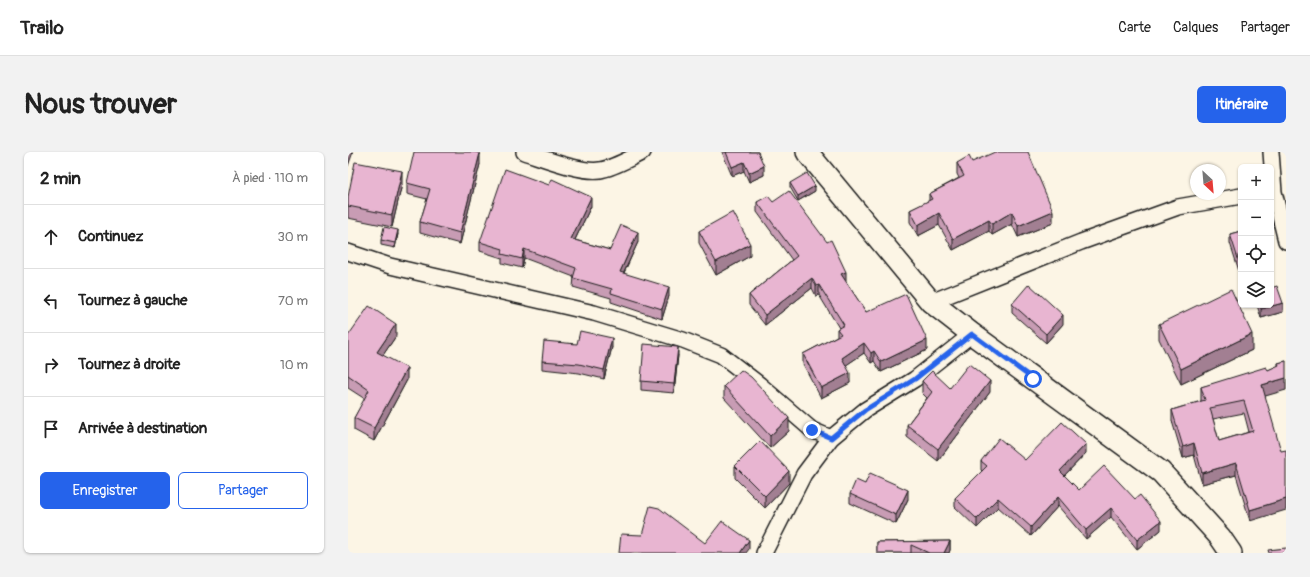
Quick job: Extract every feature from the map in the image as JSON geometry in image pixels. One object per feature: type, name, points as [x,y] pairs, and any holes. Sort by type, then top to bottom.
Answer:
[{"type":"street","points":[[524,152],[558,163],[587,170],[600,170],[643,152]]},
{"type":"street","points":[[807,152],[931,302],[972,334],[1161,472],[1220,537],[1231,553]]},
{"type":"street","points":[[1271,152],[1286,242]]},
{"type":"street","points":[[931,302],[1081,242],[1178,207],[1238,197]]},
{"type":"street","points":[[348,252],[390,266],[594,312],[683,340],[721,355],[760,385],[812,430],[831,438]]},
{"type":"street","points":[[764,553],[804,474],[831,438],[865,410],[921,374],[972,334]]},
{"type":"building","points":[[414,152],[480,153],[460,233],[420,222],[430,189],[407,183]]},
{"type":"building","points":[[726,152],[758,152],[764,166],[749,173],[744,162],[732,167]]},
{"type":"building","points":[[995,152],[1028,152],[1053,211],[1018,226],[1012,212],[992,224],[989,220],[953,239],[939,213],[918,225],[910,210],[932,199],[929,194],[964,176],[957,163],[969,156],[972,162]]},
{"type":"building","points":[[355,162],[402,171],[392,215],[348,206],[348,197]]},
{"type":"building","points":[[505,169],[549,185],[552,179],[591,197],[571,239],[610,250],[621,225],[638,232],[620,272],[669,287],[662,309],[611,293],[612,289],[573,278],[576,268],[524,249],[522,259],[502,254],[503,249],[480,242]]},
{"type":"building","points":[[807,173],[815,186],[798,196],[790,183]]},
{"type":"building","points":[[789,191],[827,242],[831,240],[846,272],[841,274],[866,312],[906,294],[927,340],[881,362],[874,351],[871,353],[864,343],[842,358],[850,373],[821,388],[803,354],[841,334],[837,329],[844,325],[819,285],[816,286],[812,278],[765,315],[749,295],[797,256],[757,202],[768,196],[773,202]]},
{"type":"building","points":[[733,212],[750,244],[716,262],[699,231]]},
{"type":"building","points":[[384,227],[398,230],[395,243],[381,240]]},
{"type":"building","points":[[1238,232],[1238,259],[1230,234]]},
{"type":"building","points":[[1029,284],[1063,315],[1046,334],[1012,304]]},
{"type":"building","points":[[1277,286],[1283,303],[1274,305],[1274,287]]},
{"type":"building","points":[[1231,289],[1238,304],[1238,308],[1240,308],[1252,334],[1181,369],[1159,324]]},
{"type":"building","points":[[369,306],[396,324],[377,352],[407,368],[374,428],[354,418],[369,390],[348,375],[348,336]]},
{"type":"building","points":[[580,331],[612,338],[604,370],[579,364],[542,361],[544,341],[577,344]]},
{"type":"building","points":[[644,344],[678,347],[674,384],[641,381]]},
{"type":"building","points":[[1286,361],[1286,378],[1262,385],[1281,451],[1286,450],[1286,499],[1250,510],[1236,463],[1202,473],[1194,443],[1183,447],[1172,410],[1205,400],[1201,387],[1266,367],[1268,370],[1279,365],[1278,363]],"holes":[[[1244,401],[1253,431],[1219,441],[1210,408]]]},
{"type":"building","points":[[969,364],[990,381],[938,449],[907,425],[932,392],[922,381],[932,371],[950,388]]},
{"type":"building","points":[[741,370],[751,377],[789,418],[770,436],[724,386]]},
{"type":"building","points":[[1062,422],[1086,444],[1060,471],[1079,490],[1104,466],[1135,499],[1140,495],[1161,521],[1137,540],[1111,508],[1086,530],[1058,497],[1031,527],[998,498],[977,519],[955,498],[987,466],[981,461],[999,438],[1025,460]]},
{"type":"building","points":[[760,441],[789,471],[765,496],[735,466]]},
{"type":"building","points":[[870,473],[908,490],[896,515],[850,494],[856,480],[865,484]]},
{"type":"building","points":[[650,506],[659,508],[705,543],[722,521],[749,540],[740,553],[619,553],[621,534],[642,535]]},
{"type":"building","points":[[950,541],[944,553],[929,553],[911,545],[911,553],[877,553],[877,542]]},
{"type":"building","points":[[1286,548],[1286,553],[1269,553],[1268,550]]},
{"type":"route","points":[[812,430],[831,438],[865,410],[915,379],[934,365],[972,334],[1033,379]]}]
